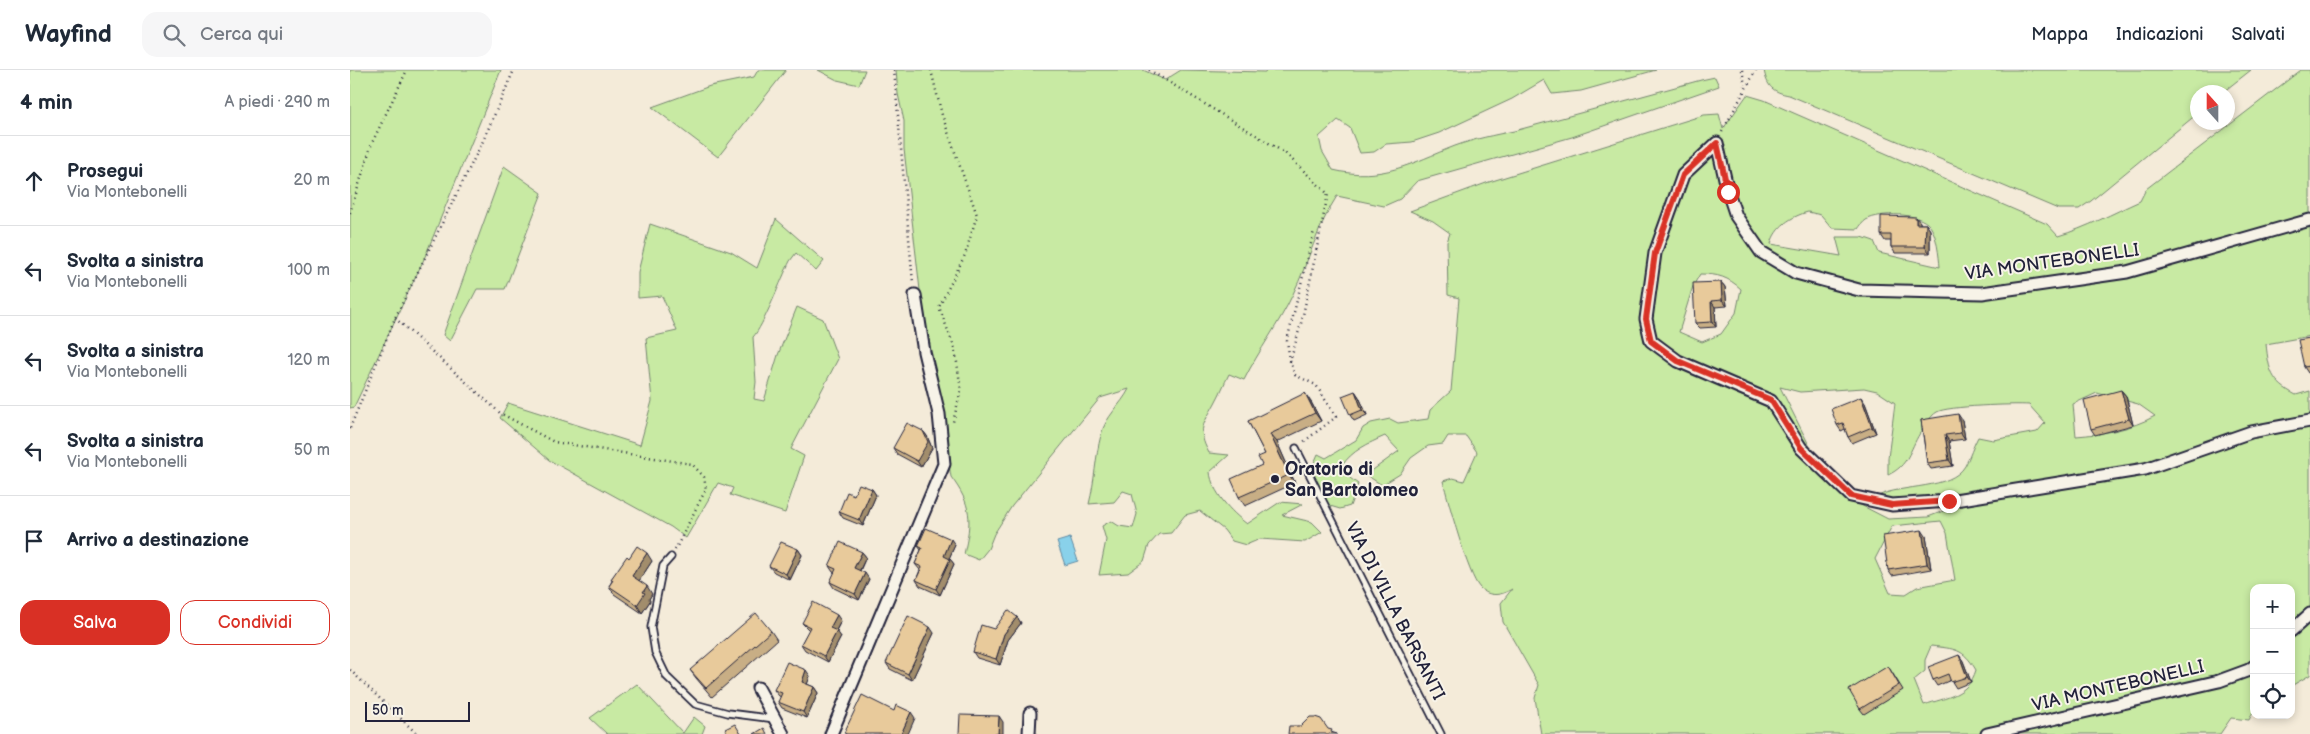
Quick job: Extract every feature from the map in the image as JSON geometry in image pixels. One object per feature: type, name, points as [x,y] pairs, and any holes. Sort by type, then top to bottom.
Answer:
[{"type":"street","points":[[1717,143],[1683,175],[1655,253],[1646,319],[1651,341],[1678,361],[1771,400],[1801,448],[1851,496],[1892,505],[1949,501],[2145,469],[2251,432],[2310,421]]},
{"type":"street","name":"VIA MONTEBONELLI","points":[[1717,143],[1728,192],[1736,216],[1761,252],[1796,273],[1858,290],[1982,293],[2127,272],[2310,220]]},
{"type":"street","points":[[831,734],[944,464],[939,414],[924,352],[915,295]]},
{"type":"street","points":[[2293,629],[2310,614]]},
{"type":"street","name":"VIA MONTEBONELLI","points":[[1987,734],[2219,681],[2250,669]]},
{"type":"street","points":[[758,688],[783,734]]},
{"type":"street","points":[[1029,734],[1030,713]]},
{"type":"lane","name":"VIA DI VILLA BARSANTI","points":[[1296,448],[1441,734]]},
{"type":"lane","points":[[671,557],[663,566],[651,627],[655,652],[667,677],[696,704],[728,713],[775,720]]},
{"type":"path","points":[[350,213],[372,143],[407,70]]},
{"type":"path","points":[[350,428],[395,318],[483,141],[514,70]]},
{"type":"path","points":[[894,70],[909,250],[915,295]]},
{"type":"path","points":[[931,70],[942,115],[977,215],[964,255],[940,308],[955,349],[961,390],[952,427]]},
{"type":"path","points":[[1149,70],[1285,153],[1328,194],[1302,320],[1290,362]]},
{"type":"path","points":[[1742,70],[1746,87]]},
{"type":"path","points":[[1717,143],[1756,70]]},
{"type":"path","points":[[1296,448],[1336,416],[1316,385],[1295,375],[1290,362],[1287,341],[1314,231]]},
{"type":"path","points":[[395,318],[500,413],[554,442],[692,464],[704,477],[706,489],[671,557]]},
{"type":"path","points":[[350,670],[417,734]]},
{"type":"green space","points":[[350,70],[501,70],[424,259],[354,407],[350,408]]},
{"type":"green space","points":[[758,70],[786,70],[718,157],[652,107],[710,86],[754,77]]},
{"type":"green space","points":[[818,70],[865,70],[859,85],[837,80]]},
{"type":"green space","points":[[896,70],[1143,70],[1165,80],[1181,70],[1265,72],[1266,70],[1656,70],[1581,91],[1552,94],[1544,80],[1512,99],[1439,133],[1412,142],[1386,144],[1374,152],[1360,153],[1350,128],[1338,120],[1319,137],[1322,151],[1333,170],[1367,174],[1396,169],[1469,141],[1514,131],[1701,80],[1715,77],[1719,86],[1572,137],[1417,181],[1400,199],[1384,206],[1337,196],[1324,220],[1299,282],[1282,316],[1244,380],[1229,374],[1205,422],[1202,432],[1209,453],[1229,455],[1210,472],[1218,494],[1229,508],[1247,524],[1280,502],[1303,504],[1282,515],[1312,522],[1322,532],[1305,542],[1260,539],[1246,545],[1232,541],[1224,530],[1200,511],[1185,515],[1171,533],[1159,534],[1149,545],[1144,561],[1128,573],[1099,575],[1106,540],[1102,526],[1111,521],[1119,526],[1133,528],[1137,514],[1132,494],[1123,491],[1114,502],[1089,504],[1103,429],[1129,389],[1100,398],[1012,506],[994,534],[988,549],[979,560],[964,554],[969,522],[968,513],[963,496],[951,477],[922,308],[904,149],[904,121],[898,94]]},
{"type":"green space","points":[[1764,70],[2251,70],[2232,85],[2190,85],[2190,120],[2079,209],[2058,209],[1779,92],[1772,88],[1767,81]]},
{"type":"green space","points":[[2301,70],[2310,70],[2310,336],[2266,344],[2268,362],[2276,380],[2296,395],[2310,391],[2310,675],[2295,684],[2295,584],[2250,584],[2250,718],[2249,720],[2231,718],[2220,734],[1541,734],[1535,698],[1539,685],[1503,622],[1501,603],[1512,589],[1500,594],[1492,594],[1480,588],[1475,581],[1459,537],[1443,481],[1453,478],[1464,481],[1477,452],[1466,436],[1448,436],[1443,444],[1428,446],[1411,458],[1400,474],[1382,485],[1366,475],[1399,451],[1385,436],[1361,448],[1350,456],[1342,466],[1350,478],[1358,484],[1350,506],[1340,509],[1330,506],[1318,488],[1311,470],[1318,454],[1326,458],[1356,440],[1363,428],[1371,423],[1390,419],[1398,423],[1428,419],[1430,410],[1451,391],[1459,298],[1448,295],[1447,242],[1450,233],[1433,221],[1410,211],[1489,182],[1704,115],[1719,114],[1723,129],[1747,95],[1764,100],[2047,224],[2058,236],[2089,225],[2140,201],[2146,189],[2223,130],[2235,130],[2235,121]],"holes":[[[1808,212],[1821,215],[1832,228],[1858,229],[1866,220],[1872,217],[1890,215],[1909,216],[1925,221],[1930,226],[1934,235],[1940,267],[1879,253],[1874,241],[1862,237],[1836,237],[1841,256],[1771,244],[1780,227],[1790,219]],[[1700,274],[1722,277],[1741,289],[1736,313],[1721,334],[1702,342],[1679,332],[1693,286]],[[1780,387],[1800,392],[1864,388],[1877,391],[1895,403],[1888,458],[1888,475],[1900,467],[1908,457],[1920,433],[1934,414],[1943,410],[1981,406],[2029,405],[2045,423],[2037,432],[1993,440],[1978,437],[1965,466],[1958,474],[1938,483],[1888,492],[1878,496],[1890,504],[1967,502],[1928,517],[1888,519],[1853,501],[1843,493],[1811,449]],[[2097,393],[2138,404],[2155,416],[2117,430],[2076,436],[2073,404]],[[1941,521],[1947,533],[1955,580],[1917,587],[1906,594],[1890,593],[1875,559],[1892,526]],[[1931,646],[1946,648],[1958,651],[1967,657],[1976,670],[1968,685],[1962,690],[1956,694],[1924,705],[1914,680],[1925,671],[1925,660]]]},
{"type":"green space","points":[[504,166],[542,193],[505,289],[477,289],[450,341],[443,335]]},
{"type":"green space","points":[[776,219],[824,261],[816,271],[796,253],[790,261],[767,313],[753,337],[756,382],[754,399],[764,401],[778,355],[797,307],[823,319],[838,359],[791,449],[804,456],[785,513],[730,495],[733,488],[718,483],[686,538],[671,527],[549,460],[500,418],[508,403],[640,445],[652,401],[646,338],[677,331],[662,296],[638,298],[638,272],[650,224],[731,252],[757,268]]},
{"type":"green space","points":[[637,684],[683,733],[694,717],[705,726],[702,734],[607,734],[590,718]]},
{"type":"water","points":[[1070,538],[1078,561],[1065,565],[1057,542]]},
{"type":"building","points":[[1881,216],[1916,217],[1916,224],[1926,224],[1925,247],[1891,247],[1891,235],[1881,235]]},
{"type":"building","points":[[1721,282],[1722,300],[1711,301],[1712,322],[1695,323],[1693,283]]},
{"type":"building","points":[[2310,338],[2310,366],[2304,367],[2298,340]]},
{"type":"building","points":[[2121,390],[2129,419],[2091,429],[2084,400]]},
{"type":"building","points":[[1355,391],[1362,410],[1350,415],[1342,396]]},
{"type":"building","points":[[1305,393],[1315,413],[1270,434],[1289,475],[1239,497],[1231,479],[1262,465],[1258,457],[1265,454],[1248,421]]},
{"type":"building","points":[[1861,397],[1872,427],[1848,437],[1843,423],[1837,425],[1831,409]]},
{"type":"building","points":[[1958,414],[1961,433],[1945,435],[1949,460],[1927,463],[1921,420]]},
{"type":"building","points":[[907,423],[923,431],[928,442],[917,461],[893,448]]},
{"type":"building","points":[[859,484],[872,489],[859,520],[839,512],[847,492],[854,495]]},
{"type":"building","points":[[926,528],[951,539],[944,556],[950,559],[936,589],[916,580],[922,567],[915,564],[922,548],[918,546]]},
{"type":"building","points":[[1922,530],[1927,564],[1888,570],[1883,536]]},
{"type":"building","points":[[781,542],[798,549],[786,574],[769,566]]},
{"type":"building","points":[[840,542],[862,552],[854,568],[865,573],[855,594],[830,582],[836,569],[829,566]]},
{"type":"building","points":[[637,546],[647,553],[632,576],[647,586],[637,605],[609,586],[613,580],[611,579],[627,556],[629,558]]},
{"type":"building","points":[[813,602],[837,615],[830,628],[837,631],[824,656],[801,644],[810,627],[802,623]]},
{"type":"building","points":[[1008,610],[1017,617],[1004,634],[996,659],[973,652],[981,625],[994,629]]},
{"type":"building","points":[[756,613],[771,631],[706,688],[690,670]]},
{"type":"building","points":[[908,616],[930,627],[908,674],[886,663]]},
{"type":"building","points":[[1959,655],[1967,677],[1951,682],[1948,674],[1933,680],[1928,667]]},
{"type":"building","points":[[787,662],[806,670],[802,682],[814,687],[803,712],[778,702],[782,693],[774,690]]},
{"type":"building","points":[[1888,666],[1899,685],[1860,709],[1849,690]]},
{"type":"building","points":[[862,695],[894,711],[896,705],[911,712],[901,734],[844,733]]},
{"type":"building","points":[[960,715],[999,716],[998,734],[959,734]]},
{"type":"building","points":[[1310,717],[1321,719],[1328,729],[1332,730],[1331,732],[1337,734],[1288,734],[1289,726],[1301,726]]},
{"type":"building","points":[[735,724],[741,734],[728,734],[725,729]]},
{"type":"building","points":[[764,728],[767,734],[754,734]]},
{"type":"place","name":"Oratorio di San Bartolomeo","points":[[1275,479]]},
{"type":"route","points":[[1728,192],[1717,143],[1683,175],[1655,253],[1646,319],[1651,341],[1678,361],[1771,400],[1801,448],[1851,496],[1892,505],[1949,501]]}]
